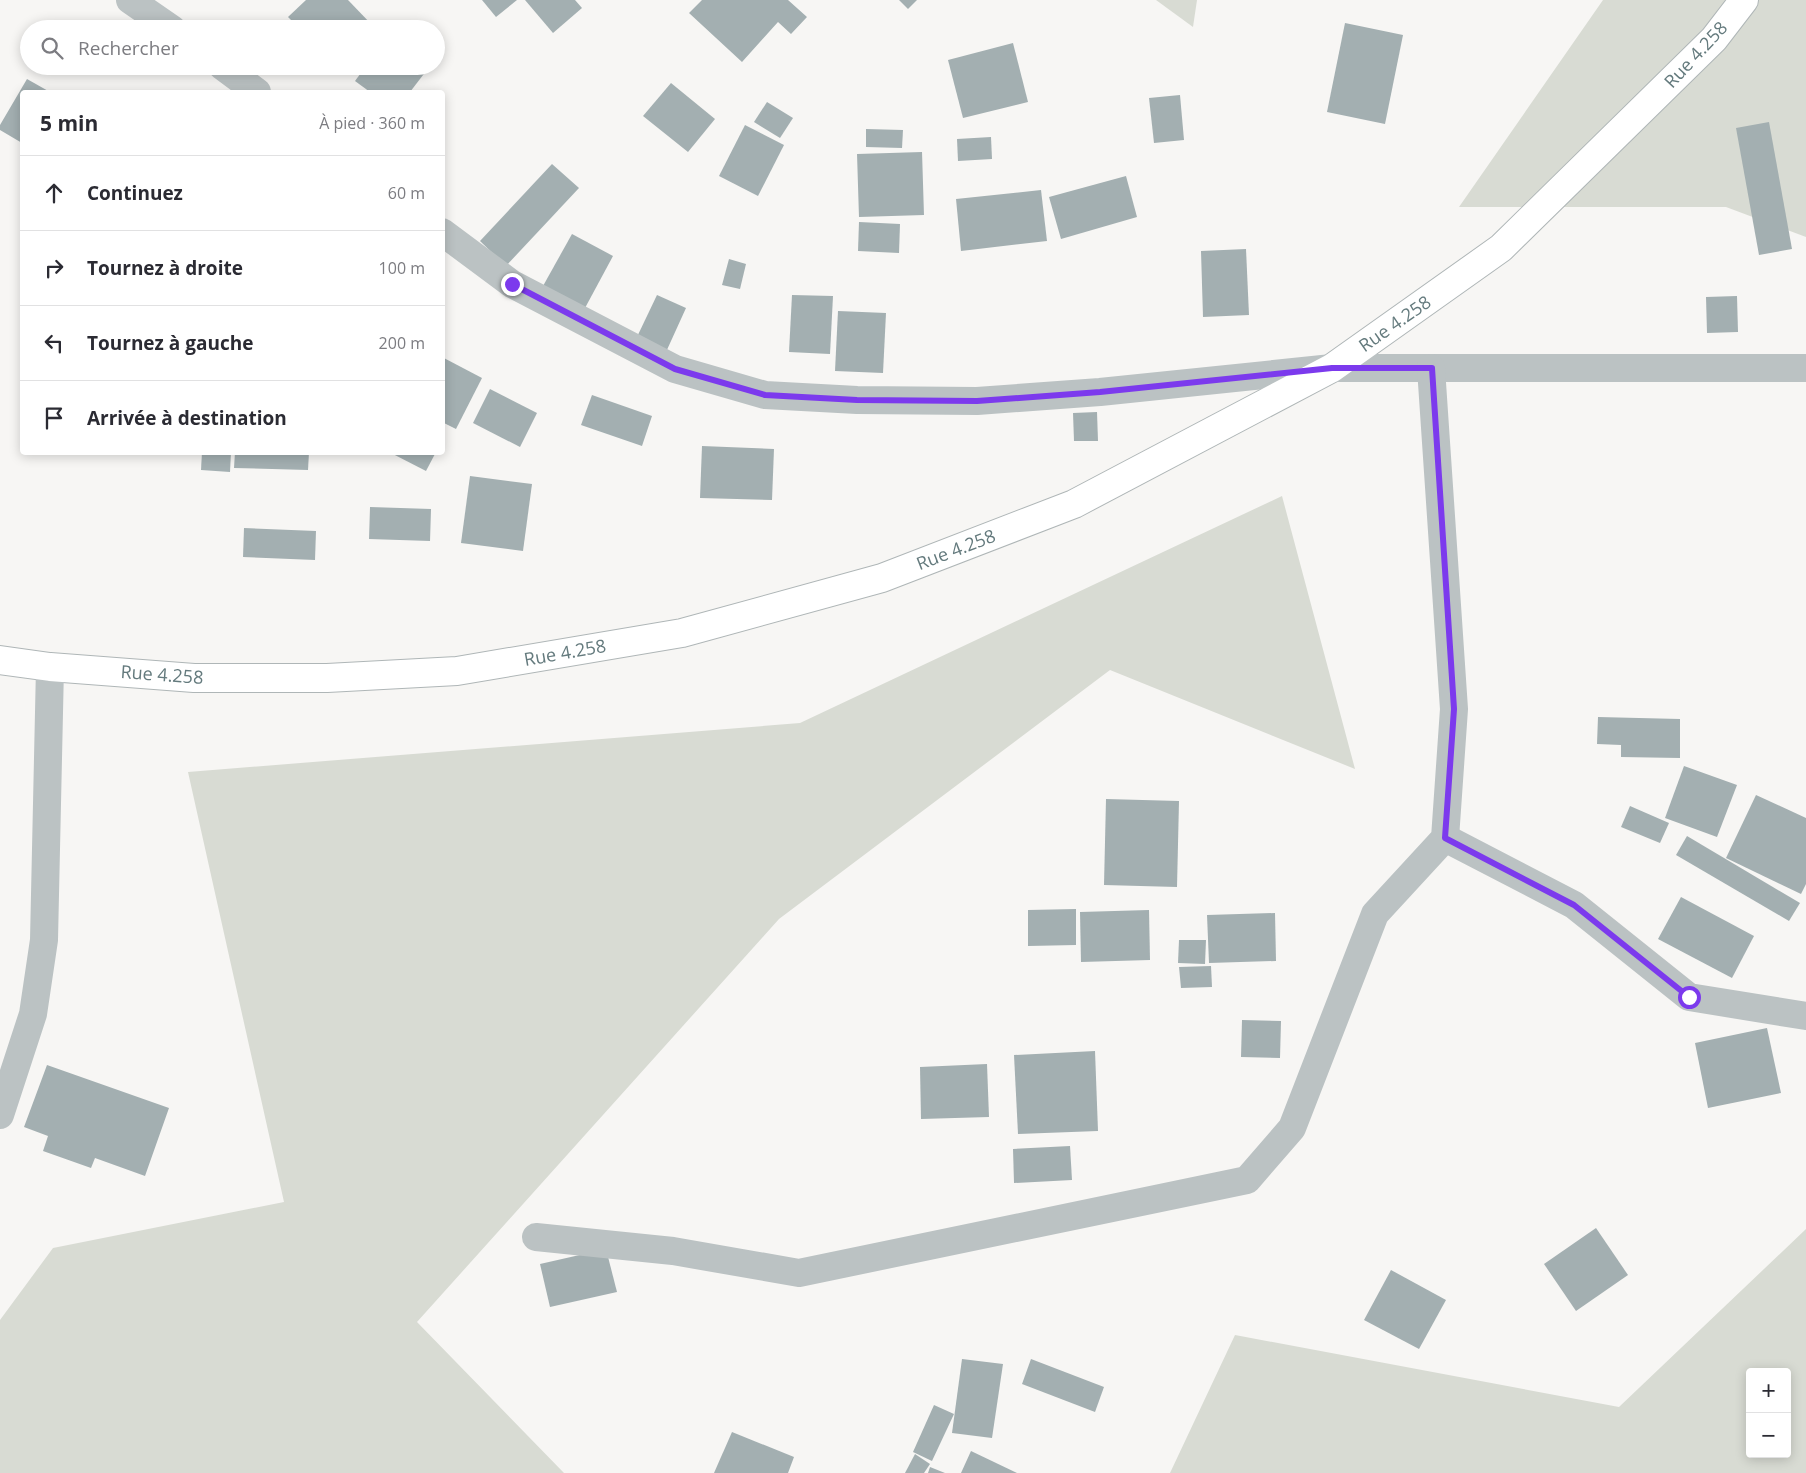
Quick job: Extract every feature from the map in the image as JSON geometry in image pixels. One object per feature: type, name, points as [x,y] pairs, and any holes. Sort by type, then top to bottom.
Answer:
[{"type":"highway","name":"Rue 4.258","points":[[0,660],[50,668],[194,678],[346,678],[457,671],[682,633],[882,578],[1074,504],[1332,368],[1501,248],[1714,40],[1744,0]]},
{"type":"street","points":[[130,0],[159,20]]},
{"type":"street","points":[[234,75],[254,90]]},
{"type":"street","points":[[445,234],[512,284],[675,369],[765,395],[857,400],[977,401],[1100,392],[1332,368],[1806,368]]},
{"type":"street","points":[[536,1236],[673,1251],[799,1273],[1247,1180],[1292,1128],[1376,914],[1445,838],[1454,709],[1432,368]]},
{"type":"street","points":[[0,1115],[33,1014],[44,940],[50,668]]},
{"type":"street","points":[[1445,838],[1574,905],[1689,997],[1806,1016]]},
{"type":"shaded area","points":[[1156,0],[1197,0],[1193,27]]},
{"type":"shaded area","points":[[1603,0],[1806,0],[1806,237],[1726,207],[1459,207]]},
{"type":"shaded area","points":[[1282,496],[1355,769],[1110,670],[779,919],[417,1322],[564,1473],[0,1473],[0,1320],[53,1248],[284,1202],[188,772],[800,723]]},
{"type":"shaded area","points":[[1806,1229],[1806,1473],[1170,1473],[1235,1335],[1619,1407]]},
{"type":"building","points":[[306,0],[348,0],[367,20],[291,20],[288,17]]},
{"type":"building","points":[[482,0],[517,0],[496,17]]},
{"type":"building","points":[[525,0],[575,0],[582,8],[553,33]]},
{"type":"building","points":[[702,0],[788,0],[807,17],[791,34],[778,22],[742,62],[689,13]]},
{"type":"building","points":[[899,0],[917,0],[908,9]]},
{"type":"building","points":[[1345,23],[1403,35],[1385,124],[1327,112]]},
{"type":"building","points":[[1013,43],[1028,102],[963,118],[948,60]]},
{"type":"building","points":[[359,75],[423,75],[412,90],[367,90],[355,81]]},
{"type":"building","points":[[27,79],[46,90],[21,90]]},
{"type":"building","points":[[671,83],[715,119],[688,152],[643,116]]},
{"type":"building","points":[[20,91],[20,142],[0,130],[0,125]]},
{"type":"building","points":[[1180,95],[1184,140],[1154,143],[1149,98]]},
{"type":"building","points":[[767,102],[793,118],[780,138],[754,122]]},
{"type":"building","points":[[1769,122],[1792,249],[1759,255],[1736,128]]},
{"type":"building","points":[[745,125],[784,145],[758,196],[719,176]]},
{"type":"building","points":[[866,129],[903,130],[902,148],[866,147]]},
{"type":"building","points":[[991,137],[992,159],[958,161],[957,139]]},
{"type":"building","points":[[922,152],[924,215],[859,217],[857,154]]},
{"type":"building","points":[[552,164],[579,188],[506,266],[480,241]]},
{"type":"building","points":[[1126,176],[1137,217],[1061,239],[1049,197]]},
{"type":"building","points":[[1041,190],[1047,241],[961,251],[956,199]]},
{"type":"building","points":[[859,222],[900,224],[899,253],[858,251]]},
{"type":"building","points":[[572,234],[613,256],[585,308],[543,286]]},
{"type":"building","points":[[1246,249],[1249,315],[1203,317],[1201,251]]},
{"type":"building","points":[[729,259],[746,264],[740,289],[722,285]]},
{"type":"building","points":[[657,295],[686,308],[666,352],[636,339]]},
{"type":"building","points":[[792,295],[833,296],[830,354],[789,352]]},
{"type":"building","points":[[1737,296],[1738,332],[1707,333],[1706,297]]},
{"type":"building","points":[[838,311],[886,313],[883,373],[835,371]]},
{"type":"building","points":[[445,359],[482,378],[456,429],[445,424]]},
{"type":"building","points":[[490,389],[537,413],[520,447],[473,423]]},
{"type":"building","points":[[592,395],[652,416],[642,446],[581,425]]},
{"type":"building","points":[[1097,412],[1098,441],[1074,441],[1073,413]]},
{"type":"building","points":[[702,446],[774,449],[772,500],[700,498]]},
{"type":"building","points":[[202,455],[231,455],[230,472],[201,470]]},
{"type":"building","points":[[235,455],[309,455],[308,470],[234,468]]},
{"type":"building","points":[[395,455],[434,455],[426,471]]},
{"type":"building","points":[[470,476],[532,484],[523,551],[461,543]]},
{"type":"building","points":[[370,507],[431,509],[430,541],[369,539]]},
{"type":"building","points":[[244,528],[316,531],[315,560],[243,557]]},
{"type":"building","points":[[1598,717],[1680,719],[1680,758],[1621,757],[1621,745],[1597,744]]},
{"type":"building","points":[[1684,766],[1737,785],[1717,837],[1665,818]]},
{"type":"building","points":[[1756,795],[1806,818],[1806,884],[1801,894],[1726,858]]},
{"type":"building","points":[[1106,799],[1179,801],[1177,887],[1104,885]]},
{"type":"building","points":[[1630,806],[1669,823],[1660,843],[1621,827]]},
{"type":"building","points":[[1687,836],[1800,903],[1789,921],[1676,855]]},
{"type":"building","points":[[1681,897],[1754,936],[1732,978],[1658,939]]},
{"type":"building","points":[[1076,909],[1076,945],[1028,946],[1028,910]]},
{"type":"building","points":[[1149,910],[1150,960],[1081,962],[1080,912]]},
{"type":"building","points":[[1275,913],[1276,961],[1209,963],[1207,915]]},
{"type":"building","points":[[1179,940],[1206,940],[1205,964],[1178,963]]},
{"type":"building","points":[[1211,966],[1212,987],[1181,988],[1179,967]]},
{"type":"building","points":[[1242,1020],[1281,1021],[1280,1058],[1241,1057]]},
{"type":"building","points":[[1767,1028],[1781,1093],[1708,1108],[1695,1043]]},
{"type":"building","points":[[1095,1051],[1098,1131],[1018,1134],[1014,1055]]},
{"type":"building","points":[[987,1064],[989,1117],[921,1119],[920,1067]]},
{"type":"building","points":[[47,1065],[169,1108],[145,1176],[95,1158],[91,1168],[43,1151],[48,1136],[24,1127]]},
{"type":"building","points":[[1070,1146],[1072,1180],[1014,1183],[1013,1149]]},
{"type":"building","points":[[1596,1228],[1628,1275],[1576,1311],[1544,1264]]},
{"type":"building","points":[[606,1249],[617,1292],[550,1307],[540,1264]]},
{"type":"building","points":[[1391,1270],[1446,1300],[1419,1349],[1364,1320]]},
{"type":"building","points":[[962,1359],[1003,1364],[992,1438],[952,1433]]},
{"type":"building","points":[[1031,1359],[1104,1387],[1095,1412],[1022,1384]]},
{"type":"building","points":[[934,1405],[954,1414],[932,1461],[913,1452]]},
{"type":"building","points":[[732,1432],[794,1457],[788,1473],[714,1473]]},
{"type":"building","points":[[971,1451],[1017,1473],[961,1473]]},
{"type":"building","points":[[915,1454],[930,1464],[924,1473],[905,1473]]},
{"type":"building","points":[[930,1467],[945,1473],[928,1473]]},
{"type":"route","points":[[512,284],[675,369],[765,395],[857,400],[977,401],[1100,392],[1332,368],[1432,368],[1454,709],[1445,838],[1574,905],[1689,997]]}]
